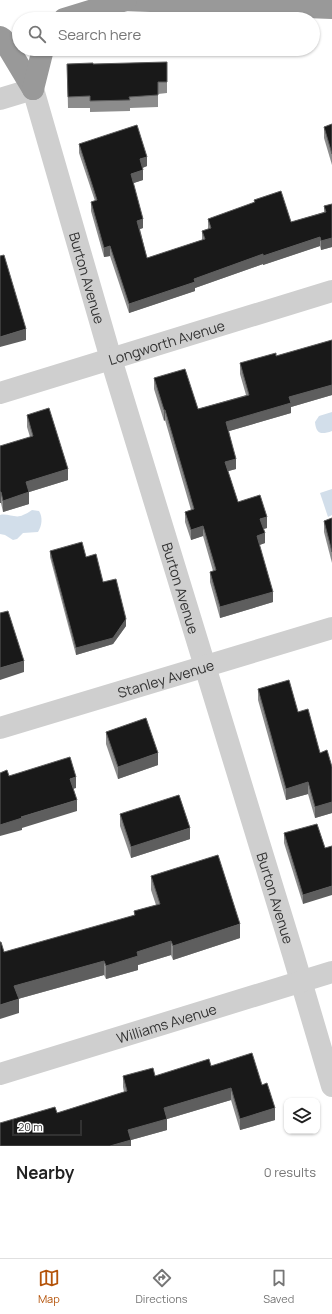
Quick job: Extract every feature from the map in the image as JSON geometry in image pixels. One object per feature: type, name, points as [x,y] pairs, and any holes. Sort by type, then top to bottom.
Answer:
[{"type":"highway","points":[[86,12],[125,0],[330,8]]},
{"type":"highway","points":[[0,37],[4,39],[12,53]]},
{"type":"highway","points":[[14,56],[33,89]]},
{"type":"highway","points":[[33,89],[41,56]]},
{"type":"street","points":[[0,99],[33,89]]},
{"type":"street","name":"Burton Avenue","points":[[33,89],[110,359],[302,982],[332,1086]]},
{"type":"street","name":"Longworth Avenue","points":[[0,393],[332,291]]},
{"type":"street","name":"Stanley Avenue","points":[[0,728],[332,628]]},
{"type":"street","name":"Williams Avenue","points":[[0,1074],[332,972]]},
{"type":"shaded area","points":[[332,412],[332,431],[322,433],[318,431],[315,422],[319,416]]},
{"type":"shaded area","points":[[332,489],[332,515],[328,517],[320,493]]},
{"type":"shaded area","points":[[32,510],[39,511],[41,516],[41,524],[38,532],[23,533],[17,539],[13,540],[0,534],[0,515],[20,516]]},
{"type":"building","points":[[167,62],[167,82],[158,82],[158,95],[129,97],[130,100],[90,101],[90,96],[68,97],[67,64]]},
{"type":"building","points":[[332,124],[332,154],[324,127]]},
{"type":"building","points":[[137,125],[147,157],[140,159],[143,170],[131,174],[143,219],[137,221],[147,258],[205,239],[202,231],[211,228],[208,219],[255,202],[254,200],[281,191],[291,222],[326,212],[324,206],[332,204],[332,238],[321,241],[320,237],[263,256],[263,254],[194,279],[195,282],[129,304],[110,246],[104,248],[91,202],[97,200],[79,144]]},
{"type":"building","points":[[4,255],[26,329],[0,337],[0,256]]},
{"type":"building","points":[[332,340],[332,385],[289,397],[291,403],[226,422],[236,459],[225,462],[238,502],[260,495],[267,517],[260,519],[265,533],[257,536],[273,592],[220,607],[210,572],[216,570],[203,526],[191,530],[185,512],[194,509],[154,378],[185,369],[198,409],[249,395],[240,363],[276,353],[276,356]]},
{"type":"building","points":[[49,408],[68,469],[26,482],[29,492],[3,501],[0,492],[0,446],[33,436],[27,415]]},
{"type":"building","points":[[332,518],[332,552],[324,521]]},
{"type":"building","points":[[82,542],[86,557],[96,554],[103,582],[116,579],[126,619],[113,638],[76,648],[50,551]]},
{"type":"building","points":[[8,611],[24,661],[0,668],[0,613]]},
{"type":"building","points":[[289,680],[298,712],[308,709],[320,753],[327,750],[332,767],[332,802],[315,807],[308,782],[286,789],[258,689]]},
{"type":"building","points":[[146,718],[158,753],[118,767],[106,732]]},
{"type":"building","points":[[70,757],[76,777],[70,779],[77,800],[0,825],[0,773],[7,770],[9,776]]},
{"type":"building","points":[[179,795],[190,828],[131,847],[120,814]]},
{"type":"building","points":[[317,824],[325,848],[332,846],[332,886],[303,895],[284,833]]},
{"type":"building","points":[[218,855],[240,924],[173,946],[171,941],[137,952],[138,956],[106,966],[104,961],[14,986],[19,999],[0,1005],[0,942],[4,952],[135,915],[134,911],[160,904],[151,876]]},
{"type":"building","points":[[252,1053],[262,1085],[267,1083],[275,1108],[240,1119],[231,1088],[164,1108],[167,1119],[128,1130],[131,1140],[110,1146],[0,1146],[0,1123],[55,1107],[57,1113],[127,1091],[123,1076],[153,1068],[155,1076],[209,1059],[211,1066]]}]
